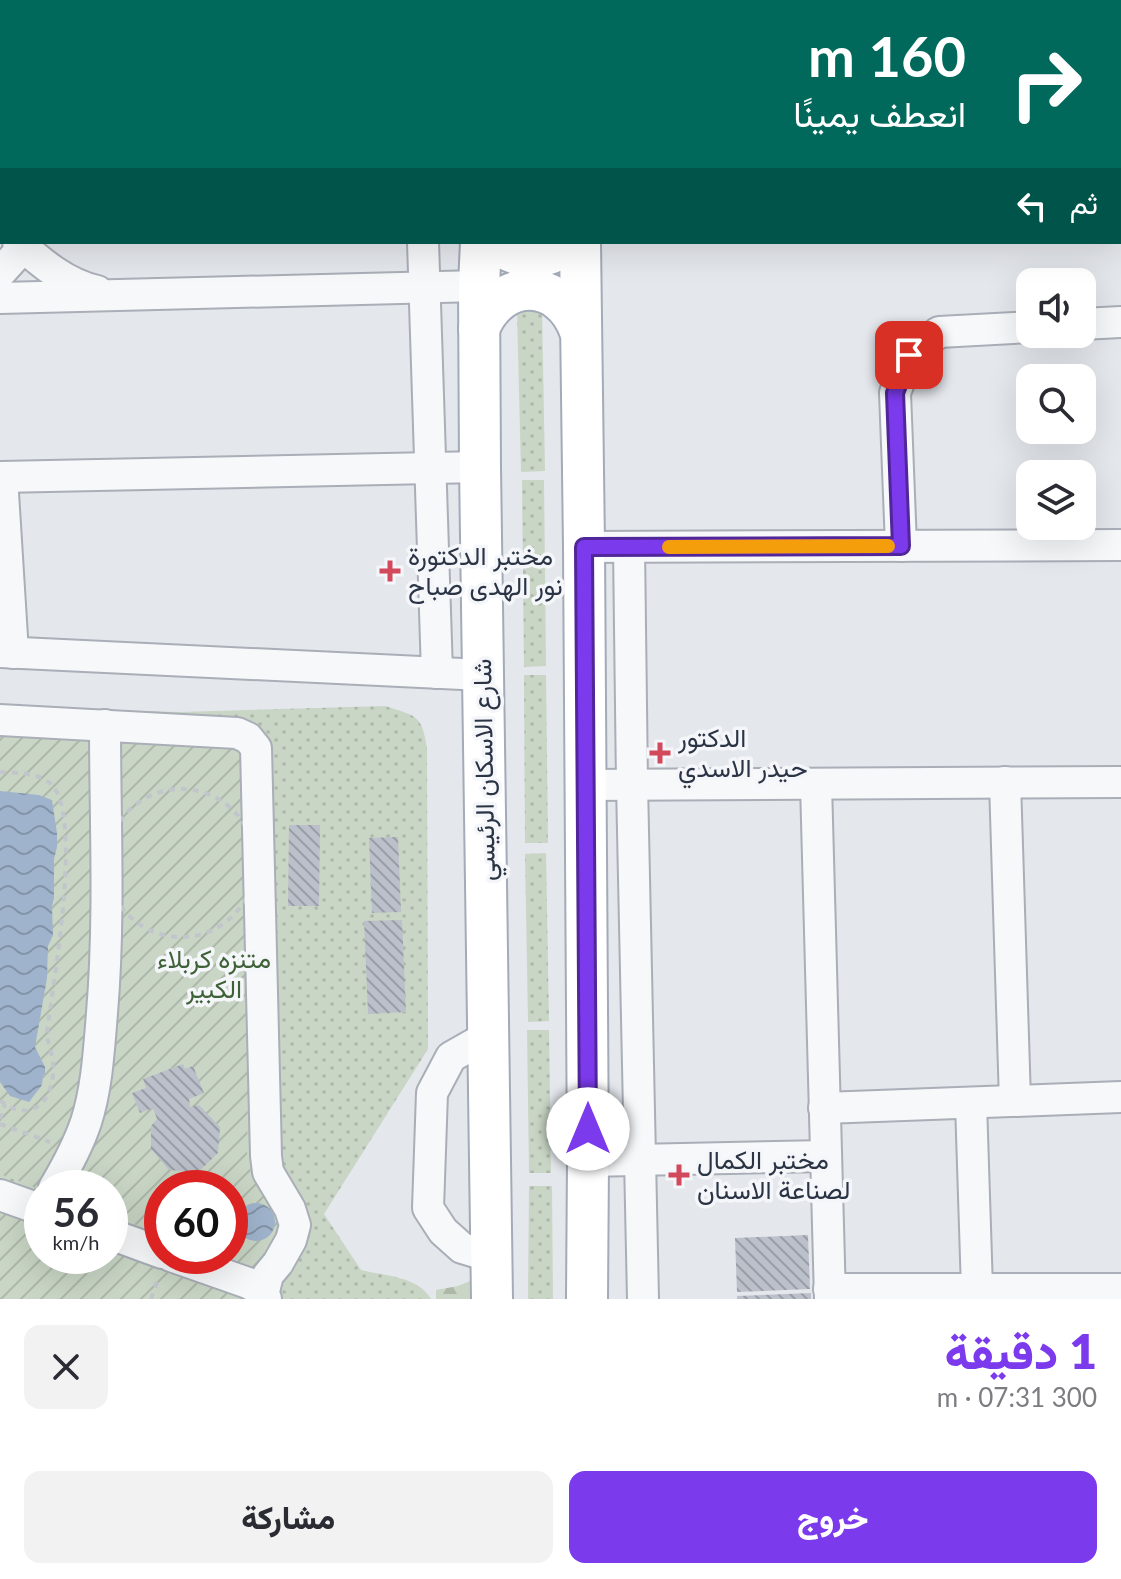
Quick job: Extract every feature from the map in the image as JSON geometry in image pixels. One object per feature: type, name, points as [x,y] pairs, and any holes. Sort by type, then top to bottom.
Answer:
[{"type":"main road","name":"شارع الاسكان الرئيسي","points":[[481,244],[480,467],[492,1299]]},
{"type":"main road","points":[[497,244],[507,252],[537,258],[552,254],[565,244]]},
{"type":"main road","points":[[580,244],[587,1299]]},
{"type":"main road","points":[[479,329],[492,305],[516,291],[530,289],[557,297],[568,306],[580,331]]},
{"type":"street","points":[[0,273],[23,244],[61,276],[89,290],[111,296]]},
{"type":"street","points":[[423,244],[437,673]]},
{"type":"street","points":[[0,298],[479,286]]},
{"type":"street","points":[[1096,323],[1121,322]]},
{"type":"street","points":[[901,546],[895,393],[909,355],[939,332],[1016,328]]},
{"type":"street","points":[[480,467],[1,477],[6,653],[483,675]]},
{"type":"street","points":[[584,547],[1121,545]]},
{"type":"street","points":[[629,547],[643,1299]]},
{"type":"street","points":[[0,720],[237,733],[248,738],[256,748],[266,1156],[268,1172],[290,1209],[295,1225],[291,1240],[268,1275],[264,1297]]},
{"type":"street","points":[[64,1170],[87,1119],[98,1059],[107,907],[105,725]]},
{"type":"street","points":[[1005,782],[1015,1101]]},
{"type":"street","points":[[585,785],[1121,782]]},
{"type":"street","points":[[816,784],[830,1294],[977,1289],[1121,1289]]},
{"type":"street","points":[[488,1036],[451,1057],[432,1093],[428,1208],[443,1231],[462,1248],[492,1257]]},
{"type":"street","points":[[824,1108],[1121,1097]]},
{"type":"street","points":[[971,1103],[977,1289]]},
{"type":"street","points":[[588,1161],[826,1156]]},
{"type":"street","points":[[0,1195],[24,1204]]},
{"type":"street","points":[[222,1274],[248,1283],[264,1297]]},
{"type":"path","points":[[0,772],[40,776],[48,781],[55,787],[66,820],[62,921],[47,1032],[54,1066],[53,1079],[41,1105],[29,1110],[16,1110],[2,1102],[0,1122],[75,1152]]},
{"type":"path","points":[[179,788],[202,791],[224,801],[241,817],[252,838],[256,861],[252,885],[243,905],[227,921],[207,932],[186,937],[163,935],[143,927],[125,912],[113,894],[106,859],[119,822],[135,805],[155,793],[179,788]]},
{"type":"green space","points":[[517,310],[542,310],[545,471],[521,472]]},
{"type":"green space","points":[[522,480],[544,480],[546,666],[524,667]]},
{"type":"green space","points":[[524,675],[546,675],[548,843],[525,843]]},
{"type":"green space","name":"متنزه كربلاء الكبير","points":[[385,706],[410,715],[419,722],[427,749],[428,1049],[324,1214],[361,1270],[409,1281],[431,1299],[0,1299],[0,707],[180,712]]},
{"type":"green space","points":[[0,733],[237,748],[243,758],[252,885],[247,1154],[250,1169],[264,1187],[283,1227],[275,1242],[253,1269],[248,1267],[248,1170],[144,1170],[144,1228],[128,1222],[128,1170],[24,1170],[24,1183],[0,1174]]},
{"type":"green space","points":[[546,853],[549,1021],[528,1022],[525,854]]},
{"type":"green space","points":[[527,1030],[549,1030],[551,1173],[529,1173]]},
{"type":"green space","points":[[529,1186],[552,1186],[553,1299],[528,1299]]},
{"type":"green space","points":[[0,1206],[24,1215],[24,1274],[128,1274],[128,1252],[144,1258],[144,1274],[186,1274],[252,1299],[0,1299]]},
{"type":"green space","points":[[470,1281],[480,1292],[478,1299],[436,1299],[436,1290]]},
{"type":"water","points":[[0,791],[39,795],[52,800],[57,833],[53,935],[48,946],[47,978],[35,1047],[45,1067],[45,1074],[42,1085],[29,1102],[10,1096],[0,1082]]},
{"type":"water","points":[[263,1204],[274,1215],[274,1229],[270,1236],[263,1240],[248,1239],[248,1205]]},
{"type":"building","points":[[289,825],[320,825],[319,906],[288,906]]},
{"type":"building","points":[[398,837],[401,912],[372,913],[369,838]]},
{"type":"building","points":[[402,920],[406,1012],[368,1014],[364,921]]},
{"type":"building","points":[[183,1064],[185,1069],[193,1066],[204,1093],[189,1099],[190,1107],[199,1105],[220,1127],[218,1153],[200,1170],[169,1170],[151,1149],[151,1126],[157,1119],[153,1108],[140,1113],[132,1093],[146,1088],[143,1079]]},
{"type":"building","points":[[808,1235],[810,1289],[737,1292],[735,1238]]},
{"type":"building","points":[[811,1293],[811,1299],[737,1299],[737,1296]]},
{"type":"slow traffic","points":[[669,547],[888,546]]},
{"type":"place","name":"مختبر الدكتورة نور الهدى صباح","points":[[390,571]]},
{"type":"place","name":"الدكتور حيدر الاسدي","points":[[660,753]]},
{"type":"place","name":"مختبر الكمال لصناعة الاسنان","points":[[679,1175]]},
{"type":"route","points":[[588,1129],[584,547],[901,546],[895,393],[909,355]]}]
